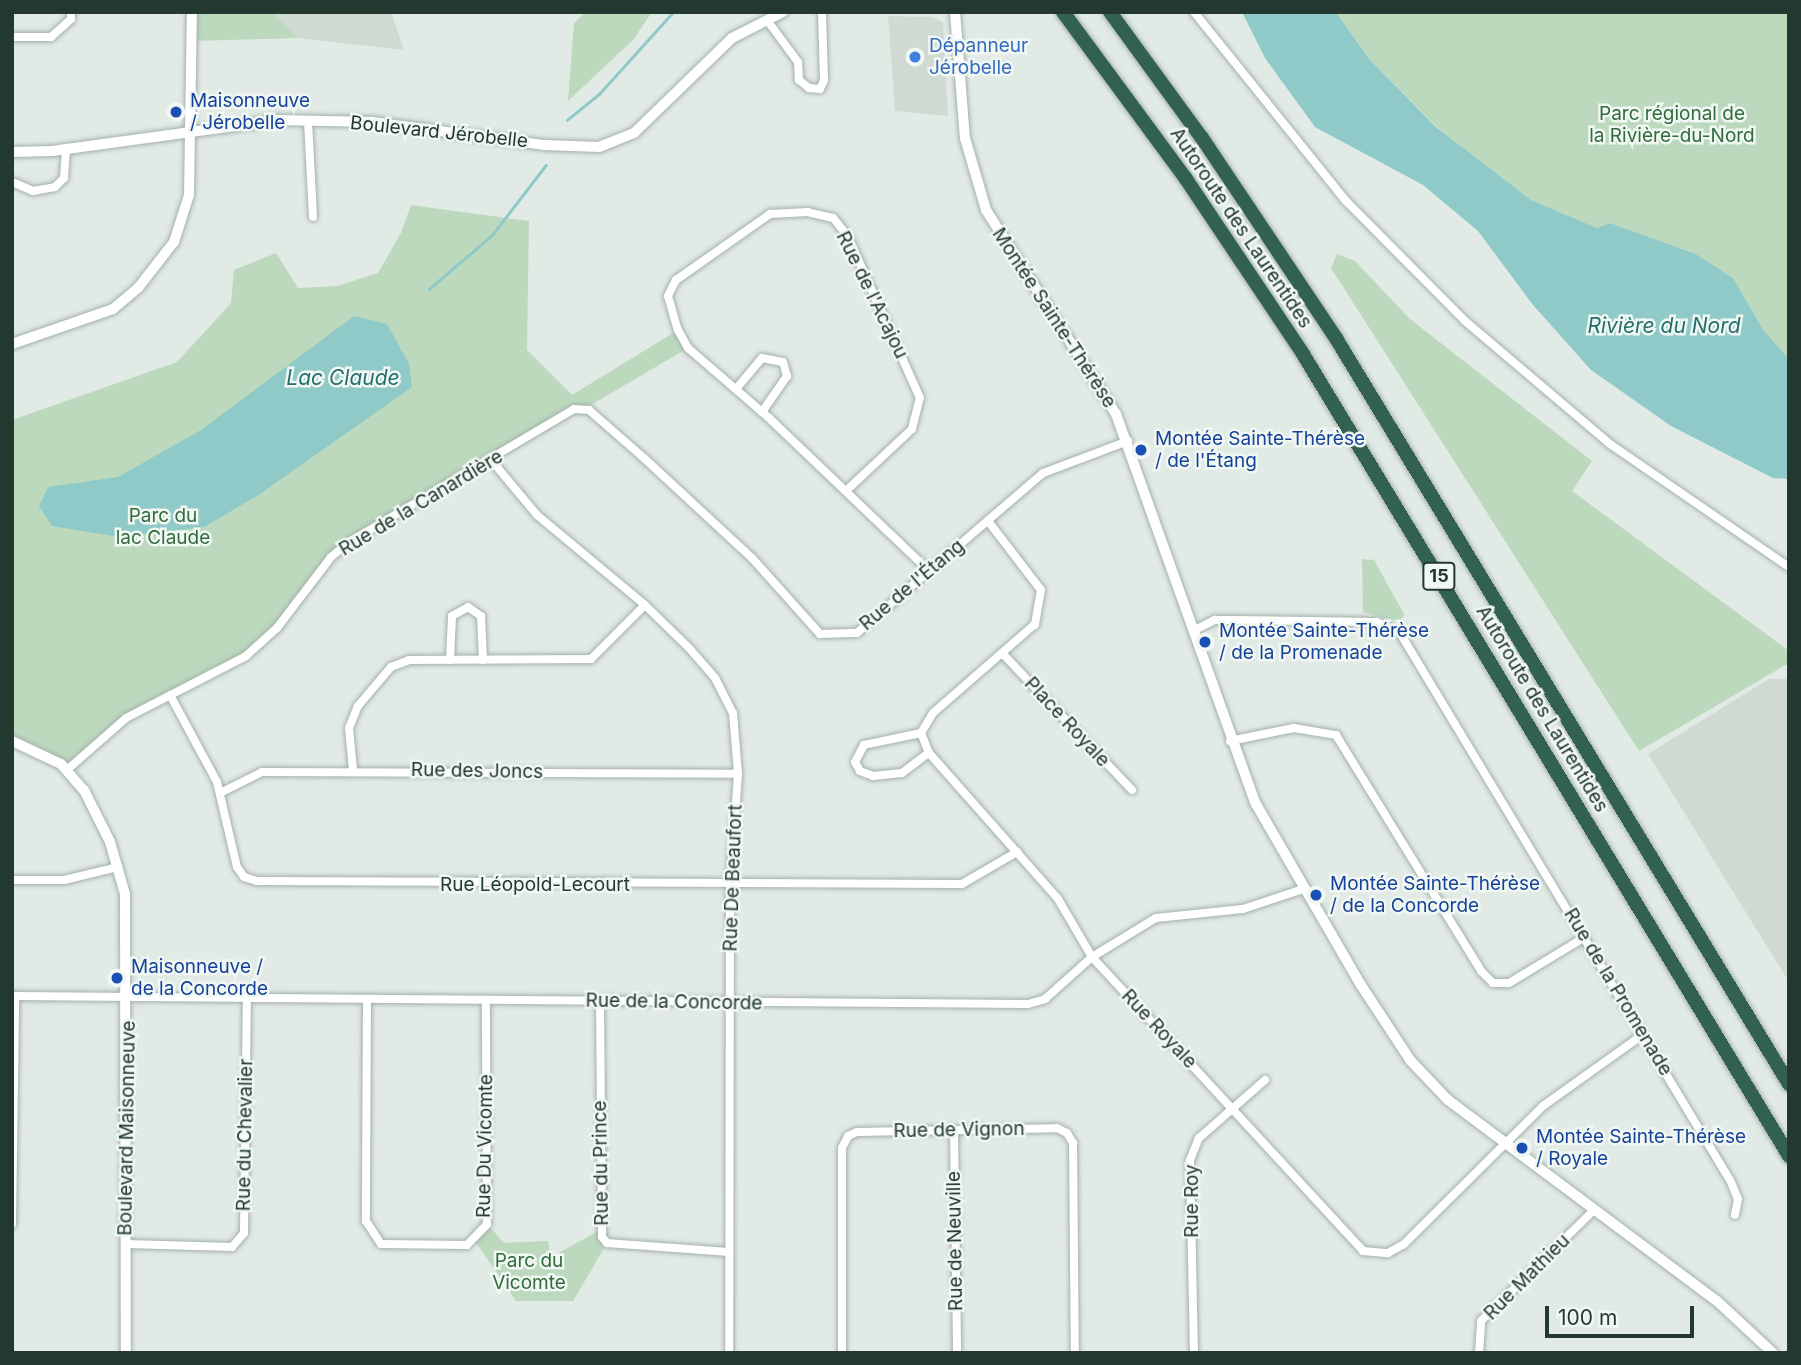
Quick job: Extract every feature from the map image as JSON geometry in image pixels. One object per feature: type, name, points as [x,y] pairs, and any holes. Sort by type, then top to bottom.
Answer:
[{"type":"highway","name":"Autoroute des Laurentides","points":[[1063,12],[1186,179],[1303,355],[1789,1156]]},
{"type":"highway","name":"Autoroute des Laurentides","points":[[1110,12],[1244,199],[1352,363],[1789,1084]]},
{"type":"street","points":[[12,37],[51,37],[71,19],[71,12]]},
{"type":"street","points":[[12,344],[113,309],[151,273],[184,220],[189,195],[192,12]]},
{"type":"street","name":"Boulevard Jérobelle","points":[[12,152],[66,148],[191,129],[308,121],[373,122],[545,145],[599,147],[647,124],[713,54],[783,12]]},
{"type":"street","points":[[767,20],[798,62],[799,80],[809,88],[820,89],[824,80],[822,12]]},
{"type":"street","name":"Montée Sainte-Thérèse","points":[[955,12],[965,138],[980,196],[1004,244],[1104,392],[1128,441],[1230,741],[1274,841],[1303,889],[1410,1060],[1451,1103],[1717,1301],[1773,1353]]},
{"type":"street","points":[[1194,12],[1353,210],[1465,321],[1602,438],[1789,567]]},
{"type":"street","points":[[308,121],[313,217]]},
{"type":"street","points":[[12,182],[33,191],[55,187],[64,178],[66,148]]},
{"type":"street","name":"Rue de l'Acajou","points":[[847,491],[912,429],[920,398],[847,235],[833,218],[808,212],[770,214],[676,280],[668,296],[678,330],[688,348],[762,412],[929,571]]},
{"type":"street","points":[[736,389],[762,358],[783,362],[787,376],[762,412]]},
{"type":"street","name":"Rue de la Canardière","points":[[68,769],[102,736],[170,695],[246,656],[277,628],[331,557],[351,541],[492,461],[574,409],[590,410]]},
{"type":"street","name":"Rue de l'Étang","points":[[590,410],[752,558],[820,634],[858,633],[1044,473],[1128,441]]},
{"type":"street","name":"Rue De Beaufort","points":[[492,461],[561,538],[645,605],[724,691],[733,713],[738,774],[730,886],[729,1353]]},
{"type":"street","points":[[929,753],[902,773],[873,776],[860,771],[855,762],[864,745],[921,733],[933,713],[1035,624],[1041,590],[988,521]]},
{"type":"street","points":[[352,770],[349,729],[358,706],[391,667],[409,660],[591,659],[645,605]]},
{"type":"street","points":[[450,660],[453,616],[468,607],[481,615],[483,660]]},
{"type":"street","name":"Rue de la Promenade","points":[[1192,631],[1215,620],[1377,622],[1397,630],[1735,1189],[1735,1215]]},
{"type":"street","name":"Place Royale","points":[[1002,653],[1132,790]]},
{"type":"street","name":"Rue Léopold-Lecourt","points":[[170,695],[220,793],[237,867],[244,877],[257,881],[730,886],[962,884],[1017,852]]},
{"type":"street","points":[[1230,741],[1294,728],[1336,735],[1481,971],[1493,983],[1509,983],[1585,937]]},
{"type":"street","name":"Rue Royale","points":[[921,733],[929,753],[1058,899],[1092,957],[1363,1251],[1388,1253],[1405,1244],[1503,1144],[1572,1081],[1642,1035]]},
{"type":"street","name":"Boulevard Maisonneuve","points":[[12,741],[68,769],[91,803],[118,867],[127,908],[126,1353]]},
{"type":"street","name":"Rue des Joncs","points":[[220,793],[262,772],[352,770],[738,774]]},
{"type":"street","points":[[12,880],[64,880],[118,867]]},
{"type":"street","name":"Rue de la Concorde","points":[[14,996],[1028,1004],[1045,999],[1092,957],[1156,918],[1243,909],[1303,889]]},
{"type":"street","points":[[12,1224],[14,996]]},
{"type":"street","name":"Rue du Chevalier","points":[[126,1244],[232,1247],[244,1233],[247,997]]},
{"type":"street","name":"Rue Du Vicomte","points":[[367,999],[366,1221],[381,1244],[467,1245],[487,1224],[486,1000]]},
{"type":"street","name":"Rue du Prince","points":[[600,1001],[602,1237],[607,1243],[729,1252]]},
{"type":"street","name":"Rue Roy","points":[[1194,1353],[1190,1160],[1199,1138],[1265,1080]]},
{"type":"street","name":"Rue de Vignon","points":[[842,1353],[842,1148],[848,1136],[857,1132],[1057,1128],[1067,1133],[1073,1143],[1075,1353]]},
{"type":"street","name":"Rue de Neuville","points":[[954,1130],[957,1353]]},
{"type":"street","name":"Rue Mathieu","points":[[1479,1353],[1481,1321],[1594,1210]]},
{"type":"shaded area","points":[[273,12],[391,12],[404,50],[298,38]]},
{"type":"shaded area","points":[[888,16],[931,17],[943,22],[948,116],[895,111]]},
{"type":"shaded area","points":[[1769,679],[1789,679],[1789,982],[1648,754]]},
{"type":"green space","points":[[192,12],[273,12],[298,38],[192,41]]},
{"type":"green space","points":[[586,12],[652,12],[633,40],[568,101],[574,23]]},
{"type":"green space","name":"Parc régional de la Rivière-du-Nord","points":[[1336,12],[1789,12],[1789,359],[1764,331],[1733,278],[1696,254],[1610,223],[1597,228],[1531,200],[1462,152],[1372,62]]},
{"type":"green space","name":"Parc du lac Claude","points":[[411,205],[529,221],[527,350],[572,395],[678,330],[688,348],[331,557],[277,628],[246,656],[126,718],[68,769],[12,741],[12,420],[177,362],[231,303],[234,270],[276,253],[298,288],[337,286],[378,273],[401,233]]},
{"type":"green space","points":[[1337,254],[1355,261],[1410,319],[1592,461],[1572,491],[1789,651],[1789,663],[1639,751],[1331,268]]},
{"type":"green space","points":[[1362,559],[1374,560],[1404,614],[1400,622],[1363,612]]},
{"type":"green space","name":"Parc du Vicomte","points":[[487,1224],[504,1243],[548,1241],[551,1257],[602,1229],[607,1243],[573,1301],[516,1301],[473,1238]]},
{"type":"water","name":"Rivière du Nord","points":[[1242,12],[1336,12],[1370,60],[1437,128],[1531,200],[1597,228],[1610,223],[1696,254],[1733,278],[1764,331],[1789,359],[1789,479],[1773,478],[1671,426],[1591,370],[1533,305],[1478,231],[1423,185],[1315,127],[1265,58]]},
{"type":"water","name":"Lac Claude","points":[[354,316],[387,324],[409,364],[412,387],[257,496],[204,527],[119,537],[52,526],[39,506],[48,487],[118,477],[201,430]]},
{"type":"waterway","points":[[567,120],[599,94],[673,12]]},
{"type":"waterway","points":[[429,289],[492,235],[546,165]]},
{"type":"place","name":"Dépanneur Jérobelle","points":[[915,57]]},
{"type":"place","name":"Maisonneuve / Jérobelle","points":[[176,112]]},
{"type":"place","name":"Montée Sainte-Thérèse / de l'Étang","points":[[1141,450]]},
{"type":"place","name":"Montée Sainte-Thérèse / de la Promenade","points":[[1205,642]]},
{"type":"place","name":"Montée Sainte-Thérèse / de la Concorde","points":[[1316,895]]},
{"type":"place","name":"Maisonneuve / de la Concorde","points":[[117,978]]},
{"type":"place","name":"Montée Sainte-Thérèse / Royale","points":[[1522,1148]]}]
